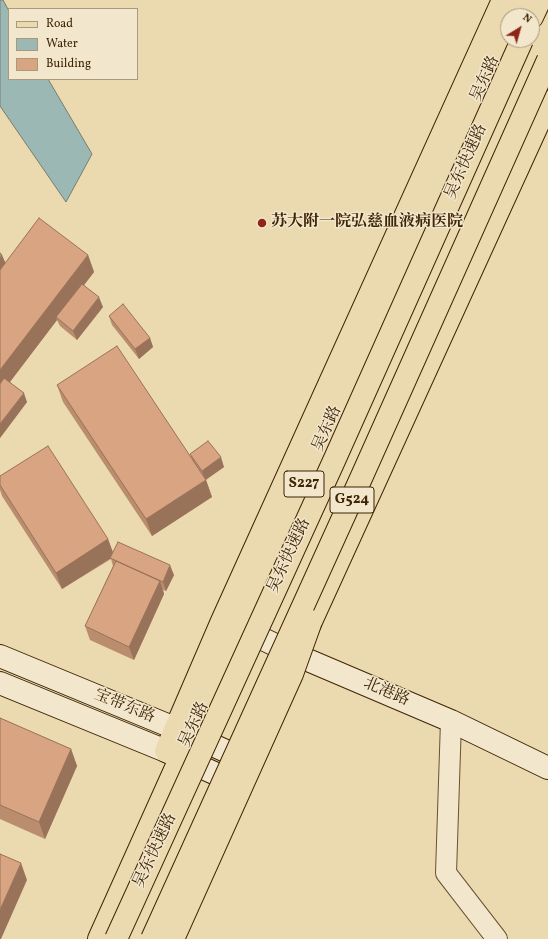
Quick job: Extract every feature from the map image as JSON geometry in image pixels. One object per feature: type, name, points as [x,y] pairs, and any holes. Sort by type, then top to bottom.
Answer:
[{"type":"main road","points":[[231,624],[357,321],[503,0]]},
{"type":"main road","name":"吴东路","points":[[99,939],[173,755],[231,624],[500,46]]},
{"type":"main road","name":"吴东快速路","points":[[116,939],[333,463],[518,48]]},
{"type":"main road","name":"吴东快速路","points":[[152,939],[362,476],[548,60]]},
{"type":"main road","points":[[168,939],[548,102]]},
{"type":"main road","points":[[173,939],[292,674],[362,476]]},
{"type":"main road","name":"北港路","points":[[231,624],[296,655],[450,721],[548,768]]},
{"type":"main road","name":"宝带东路","points":[[0,656],[184,732],[248,761]]},
{"type":"main road","name":"宝带东路","points":[[0,683],[173,755],[238,784]]},
{"type":"street","points":[[450,721],[446,873],[497,939]]},
{"type":"water","points":[[0,0],[3,0],[8,9],[8,80],[49,80],[92,154],[66,202],[0,106]]},
{"type":"building","points":[[39,218],[88,255],[0,370],[0,270]]},
{"type":"building","points":[[82,284],[99,297],[73,331],[56,317]]},
{"type":"building","points":[[123,304],[150,338],[135,349],[109,316]]},
{"type":"building","points":[[117,346],[206,480],[146,519],[57,385]]},
{"type":"building","points":[[4,378],[24,393],[0,424],[0,384]]},
{"type":"building","points":[[208,441],[221,457],[202,471],[190,454]]},
{"type":"building","points":[[48,446],[108,539],[56,573],[0,485],[0,476]]},
{"type":"building","points":[[118,542],[170,565],[163,582],[110,558]]},
{"type":"building","points":[[116,561],[160,581],[129,647],[85,626]]},
{"type":"building","points":[[0,718],[71,749],[39,822],[0,805]]},
{"type":"building","points":[[0,854],[21,863],[0,910]]},
{"type":"place","name":"苏大附一院弘慈血液病医院","points":[[262,223]]}]
